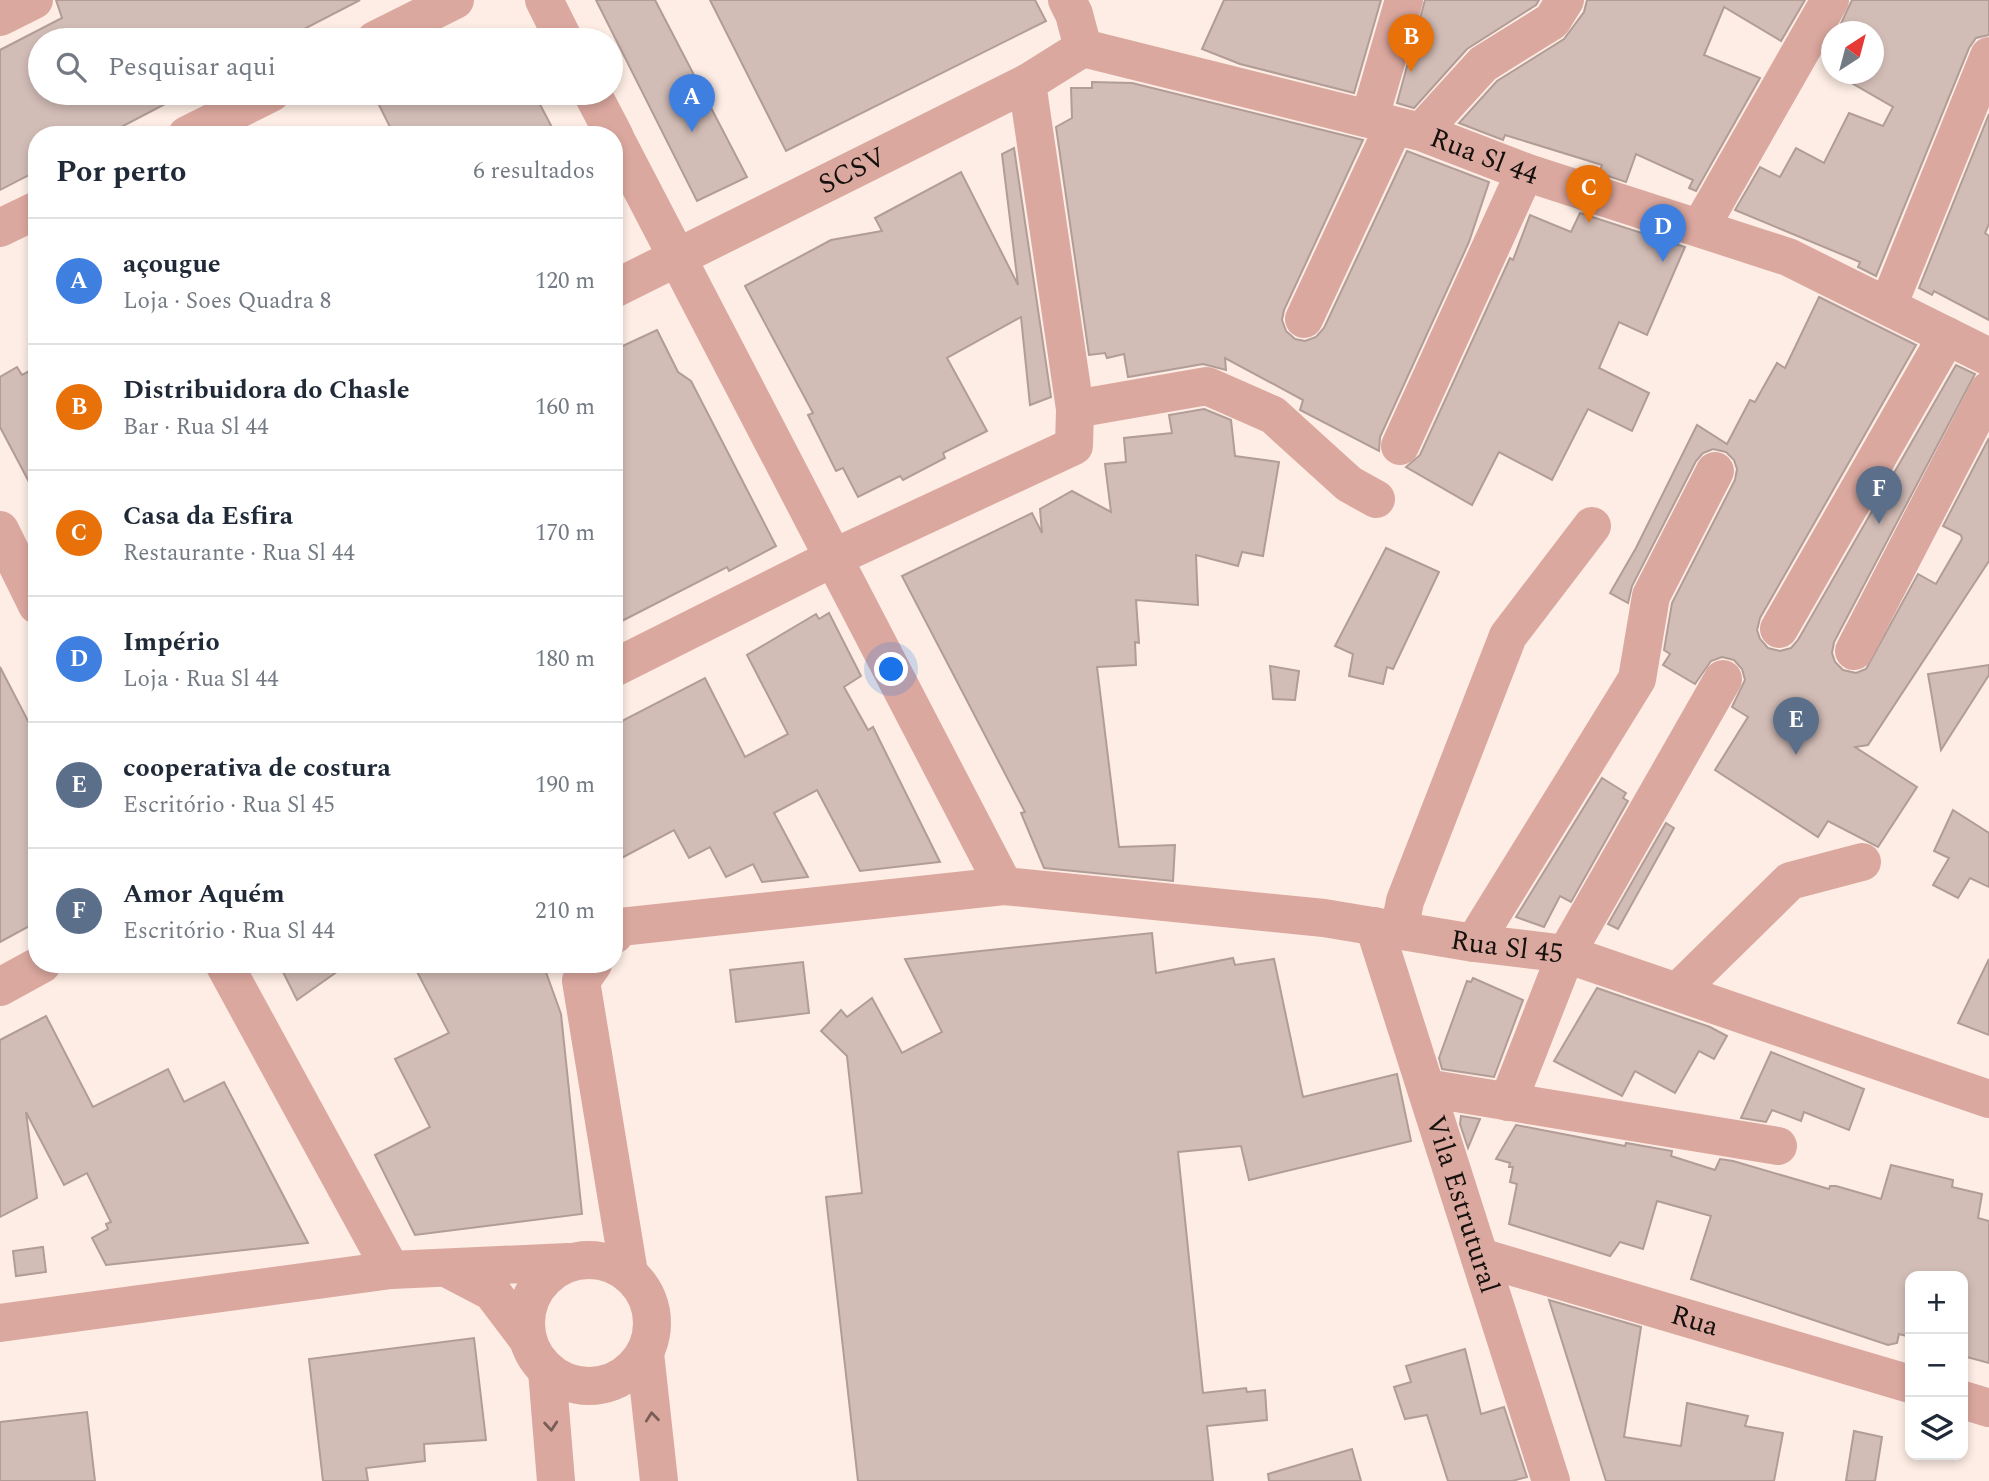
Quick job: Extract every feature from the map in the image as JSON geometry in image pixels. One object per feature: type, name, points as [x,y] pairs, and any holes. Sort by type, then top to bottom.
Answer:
[{"type":"street","points":[[0,17],[34,0]]},
{"type":"street","points":[[399,28],[455,0]]},
{"type":"street","points":[[544,0],[558,28]]},
{"type":"street","points":[[1304,319],[1395,125],[1404,0]]},
{"type":"street","points":[[1395,125],[1483,64],[1552,21],[1565,0]]},
{"type":"street","points":[[1700,228],[1830,0]]},
{"type":"street","name":"Rua Sl 44","points":[[1078,15],[1525,172],[1788,257],[1947,336],[1986,348]]},
{"type":"street","name":"SCSV","points":[[623,284],[1027,83],[1078,15]]},
{"type":"street","points":[[1888,306],[1989,56]]},
{"type":"street","points":[[623,663],[833,558],[1074,446],[1075,409],[1027,83]]},
{"type":"street","points":[[205,126],[247,105]]},
{"type":"street","points":[[598,105],[609,126]]},
{"type":"street","points":[[623,152],[1004,886]]},
{"type":"street","points":[[1400,446],[1525,172]]},
{"type":"street","points":[[0,228],[28,214]]},
{"type":"street","points":[[1779,629],[1947,336]]},
{"type":"street","points":[[1075,409],[1207,386],[1273,415],[1349,484],[1376,499]]},
{"type":"street","points":[[1854,651],[1989,390]]},
{"type":"street","points":[[1474,943],[1637,679],[1651,596],[1715,471]]},
{"type":"street","points":[[1386,928],[1405,901],[1508,636],[1592,526]]},
{"type":"street","points":[[0,530],[25,590]]},
{"type":"street","points":[[1508,1102],[1566,954],[1723,679]]},
{"type":"street","points":[[1678,991],[1790,881],[1862,862]]},
{"type":"street","name":"Rua Sl 45","points":[[623,927],[1004,886],[1278,912],[1474,943],[1566,954],[1989,1099]]},
{"type":"street","name":"Vila Estrutural","points":[[1386,928],[1426,1088],[1551,1481]]},
{"type":"street","points":[[0,987],[28,972]]},
{"type":"street","points":[[229,973],[391,1270]]},
{"type":"street","points":[[587,973],[581,981],[629,1273]]},
{"type":"street","points":[[1426,1088],[1778,1146]]},
{"type":"street","name":"Rua","points":[[1480,1257],[1905,1383]]},
{"type":"street","points":[[0,1323],[391,1270],[600,1260],[629,1273],[644,1290],[652,1310],[652,1332],[645,1353],[627,1375],[600,1386],[572,1385],[547,1371],[534,1356],[526,1337],[492,1292],[446,1268]]},
{"type":"street","points":[[526,1337],[526,1313],[533,1292],[548,1273],[568,1262]]},
{"type":"street","points":[[645,1353],[659,1481]]},
{"type":"street","points":[[547,1371],[556,1481]]},
{"type":"street","points":[[1968,1402],[1989,1408]]},
{"type":"building","points":[[56,0],[360,0],[306,28],[43,28],[62,18]]},
{"type":"building","points":[[596,0],[655,0],[747,177],[697,201],[623,54],[623,28],[610,28]]},
{"type":"building","points":[[710,0],[1035,0],[1046,21],[786,151]]},
{"type":"building","points":[[1224,0],[1381,0],[1354,93],[1240,64],[1202,49]]},
{"type":"building","points":[[1425,0],[1539,0],[1536,5],[1467,49],[1414,108],[1397,103]]},
{"type":"building","points":[[1587,0],[1805,0],[1781,41],[1724,7],[1704,55],[1760,78],[1696,191],[1689,188],[1693,180],[1636,154],[1626,182],[1599,173],[1602,165],[1505,135],[1503,140],[1459,123],[1497,81],[1564,39],[1584,12]]},
{"type":"building","points":[[1852,0],[1989,0],[1989,35],[1976,38],[1969,48],[1876,276],[1858,267],[1860,262],[1735,210],[1760,167],[1780,177],[1796,148],[1824,163],[1849,113],[1883,126],[1893,107],[1853,84],[1884,84],[1884,21],[1842,21]]},
{"type":"building","points":[[28,36],[28,105],[163,105],[123,126],[28,126],[28,176],[0,190],[0,50]]},
{"type":"building","points":[[1092,82],[1132,83],[1363,140],[1284,310],[1282,320],[1286,331],[1295,339],[1305,341],[1316,337],[1324,328],[1407,151],[1489,182],[1469,242],[1380,437],[1379,451],[1300,410],[1303,400],[1225,358],[1226,370],[1203,364],[1128,377],[1124,354],[1107,358],[1105,353],[1089,355],[1056,127],[1072,118],[1071,88],[1092,88]]},
{"type":"building","points":[[379,105],[540,105],[551,126],[390,126]]},
{"type":"building","points":[[1989,114],[1989,224],[1985,233],[1989,236],[1989,320],[1934,291],[1932,295],[1919,288]]},
{"type":"building","points":[[1014,148],[1051,397],[1030,405],[1021,317],[947,358],[987,431],[943,453],[945,458],[903,480],[900,476],[858,497],[843,468],[836,471],[808,415],[813,413],[745,286],[831,240],[882,231],[875,218],[961,172],[1018,285],[1002,154]]},
{"type":"building","points":[[1580,213],[1685,247],[1647,335],[1619,322],[1599,368],[1649,393],[1632,431],[1588,409],[1552,480],[1499,452],[1472,505],[1406,467],[1420,455],[1510,258],[1513,260],[1530,215],[1571,232]]},
{"type":"building","points":[[1819,297],[1916,345],[1760,618],[1757,630],[1760,639],[1768,648],[1780,651],[1791,648],[1798,640],[1956,365],[1975,374],[1834,642],[1832,653],[1835,662],[1843,670],[1856,673],[1866,669],[1918,574],[1936,584],[1962,539],[1961,535],[1943,526],[1989,438],[1989,561],[1868,745],[1855,747],[1917,787],[1878,847],[1828,821],[1818,837],[1715,770],[1748,717],[1732,707],[1745,680],[1742,669],[1734,660],[1722,657],[1711,661],[1695,684],[1663,665],[1670,654],[1664,650],[1672,603],[1735,480],[1737,469],[1734,460],[1726,452],[1713,449],[1703,453],[1696,461],[1632,586],[1628,603],[1610,593],[1636,548],[1697,425],[1727,444],[1750,400],[1755,402],[1777,363],[1785,368]]},
{"type":"building","points":[[657,330],[678,372],[691,381],[776,546],[729,571],[727,567],[623,620],[623,346]]},
{"type":"building","points":[[17,367],[22,375],[28,372],[28,480],[0,427],[0,377]]},
{"type":"building","points":[[1204,409],[1231,420],[1235,456],[1279,462],[1263,556],[1242,552],[1238,566],[1196,555],[1198,605],[1136,600],[1139,643],[1135,642],[1136,665],[1097,667],[1119,847],[1175,845],[1173,881],[1044,868],[1021,813],[1025,812],[902,576],[1032,513],[1042,533],[1040,509],[1072,491],[1111,512],[1105,464],[1126,462],[1124,438],[1172,433],[1169,415]]},
{"type":"building","points":[[1386,548],[1439,572],[1393,669],[1387,667],[1383,684],[1349,676],[1353,654],[1335,646]]},
{"type":"building","points":[[829,613],[861,676],[844,687],[868,730],[873,727],[940,862],[860,871],[817,790],[774,813],[808,877],[762,882],[753,864],[726,877],[710,847],[689,858],[674,830],[623,857],[623,720],[705,678],[745,757],[788,734],[747,655],[816,614],[819,619]]},
{"type":"building","points":[[1989,665],[1989,675],[1941,750],[1928,674]]},
{"type":"building","points":[[1270,666],[1299,671],[1295,700],[1273,699]]},
{"type":"building","points":[[0,667],[28,721],[28,927],[0,942]]},
{"type":"building","points":[[1602,778],[1626,793],[1623,798],[1628,801],[1571,902],[1560,896],[1544,927],[1516,917]]},
{"type":"building","points":[[1953,810],[1989,833],[1989,887],[1970,878],[1958,898],[1933,885],[1949,858],[1934,851]]},
{"type":"building","points":[[1666,823],[1674,828],[1618,929],[1608,924]]},
{"type":"building","points":[[1152,933],[1156,973],[1233,958],[1235,965],[1274,959],[1303,1097],[1397,1074],[1411,1141],[1249,1180],[1241,1146],[1178,1152],[1203,1393],[1246,1388],[1247,1392],[1265,1390],[1267,1420],[1207,1426],[1213,1481],[858,1481],[826,1197],[862,1193],[847,1056],[821,1031],[841,1010],[847,1017],[872,998],[902,1053],[942,1032],[905,959]]},
{"type":"building","points":[[1989,959],[1989,1035],[1958,1023]]},
{"type":"building","points":[[803,962],[809,1013],[736,1022],[730,970]]},
{"type":"building","points":[[284,973],[335,973],[297,1000]]},
{"type":"building","points":[[418,973],[546,973],[561,1014],[582,1214],[415,1235],[375,1155],[430,1127],[395,1059],[449,1033]]},
{"type":"building","points":[[1473,978],[1523,1000],[1494,1077],[1442,1069],[1439,1058],[1467,981],[1471,982]]},
{"type":"building","points":[[1597,988],[1710,1027],[1727,1036],[1714,1059],[1699,1051],[1675,1093],[1635,1071],[1622,1096],[1554,1061]]},
{"type":"building","points":[[46,1016],[93,1107],[168,1069],[184,1102],[224,1082],[308,1243],[106,1265],[92,1238],[108,1229],[106,1224],[111,1222],[87,1173],[64,1185],[26,1112],[37,1198],[0,1217],[0,1040]]},
{"type":"building","points":[[1771,1052],[1864,1089],[1849,1130],[1804,1112],[1801,1121],[1772,1110],[1766,1122],[1741,1118]]},
{"type":"building","points":[[1461,1116],[1480,1119],[1468,1148],[1460,1124]]},
{"type":"building","points":[[1516,1125],[1625,1146],[1626,1143],[1672,1151],[1671,1156],[1715,1170],[1720,1159],[1733,1161],[1829,1189],[1830,1186],[1836,1186],[1881,1199],[1891,1165],[1953,1180],[1952,1187],[1982,1194],[1978,1218],[1989,1221],[1989,1363],[1968,1357],[1968,1271],[1905,1271],[1905,1336],[1899,1334],[1897,1343],[1888,1345],[1691,1279],[1711,1216],[1657,1201],[1643,1249],[1620,1242],[1610,1256],[1509,1224],[1517,1184],[1510,1182],[1513,1167],[1509,1167],[1510,1163],[1496,1159]]},
{"type":"building","points":[[43,1247],[46,1272],[16,1276],[13,1251]]},
{"type":"building","points":[[1549,1300],[1641,1327],[1624,1437],[1681,1446],[1687,1403],[1748,1416],[1745,1426],[1783,1433],[1774,1481],[1606,1481]]},
{"type":"building","points":[[474,1338],[486,1440],[424,1444],[425,1461],[366,1468],[368,1481],[323,1481],[309,1359]]},
{"type":"building","points":[[1465,1349],[1481,1414],[1504,1407],[1527,1477],[1512,1481],[1448,1481],[1427,1415],[1405,1419],[1394,1387],[1411,1382],[1406,1366]]},
{"type":"building","points":[[87,1412],[95,1481],[0,1481],[0,1422]]},
{"type":"building","points":[[1854,1431],[1882,1437],[1875,1481],[1846,1481]]},
{"type":"building","points":[[1352,1449],[1361,1481],[1269,1481],[1268,1474]]},
{"type":"place","name":"Distribuidora do Chasle","points":[[1411,72]]},
{"type":"place","name":"açougue","points":[[692,132]]},
{"type":"place","name":"Casa da Esfira","points":[[1589,223]]},
{"type":"place","name":"Império","points":[[1663,262]]},
{"type":"place","name":"Amor Aquém","points":[[1879,524]]},
{"type":"place","name":"cooperativa de costura","points":[[1796,755]]}]
